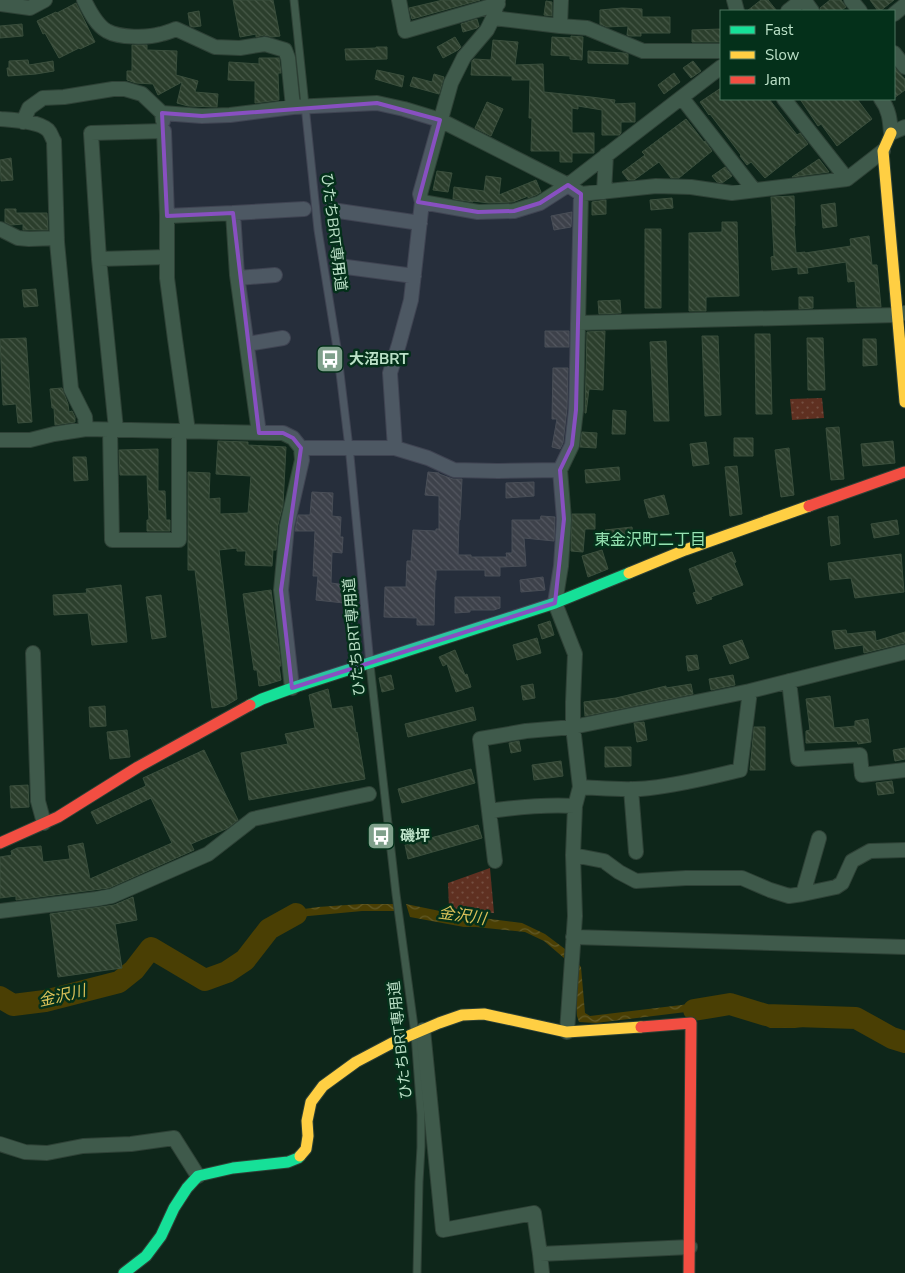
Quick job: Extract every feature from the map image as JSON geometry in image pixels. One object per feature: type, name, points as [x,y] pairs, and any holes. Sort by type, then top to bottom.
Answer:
[{"type":"street","points":[[84,0],[94,18],[107,31],[125,36],[161,34],[176,29],[215,47],[240,48],[265,44],[285,50],[299,107]]},
{"type":"street","points":[[399,0],[405,31],[498,2]]},
{"type":"street","points":[[560,26],[561,0]]},
{"type":"street","points":[[789,10],[803,0],[811,10]]},
{"type":"street","points":[[851,0],[859,10]]},
{"type":"street","points":[[0,4],[30,8],[39,2]]},
{"type":"street","points":[[395,448],[390,373],[411,300],[422,202],[420,194],[451,83],[464,57],[487,30],[498,2]]},
{"type":"street","points":[[895,13],[905,5]]},
{"type":"street","points":[[493,18],[587,28],[643,51],[720,51]]},
{"type":"street","points":[[895,55],[905,68]]},
{"type":"street","points":[[422,202],[478,212],[514,211],[540,203],[568,185],[720,67]]},
{"type":"street","points":[[23,122],[29,108],[43,98],[64,97],[113,89],[125,89],[142,94],[162,113],[202,116],[230,115],[299,107],[377,103],[440,120],[568,185],[581,194],[656,186],[691,187],[732,193],[847,179],[883,151],[891,133],[890,117],[882,100]]},
{"type":"street","points":[[682,98],[754,190]]},
{"type":"street","points":[[785,100],[847,179]]},
{"type":"street","points":[[162,113],[164,131],[168,278],[184,431],[179,540],[112,540],[113,429],[91,133],[164,131]]},
{"type":"street","points":[[0,119],[43,126],[48,130],[54,141],[57,238],[72,389],[85,417],[86,429]]},
{"type":"street","points":[[891,133],[905,127]]},
{"type":"street","points":[[883,151],[901,314],[905,402]]},
{"type":"street","points":[[604,192],[606,155]]},
{"type":"street","points":[[568,1026],[575,916],[572,855],[575,806],[580,787],[573,727],[575,654],[555,603],[562,566],[564,519],[560,470],[572,445],[576,410],[581,194]]},
{"type":"street","points":[[167,216],[304,209]]},
{"type":"street","points":[[332,210],[420,223]]},
{"type":"street","points":[[233,213],[238,278],[259,433]]},
{"type":"street","points":[[0,229],[18,238],[57,238]]},
{"type":"street","points":[[99,259],[167,257]]},
{"type":"street","points":[[339,266],[414,276]]},
{"type":"street","points":[[238,278],[275,275]]},
{"type":"street","points":[[578,323],[901,314]]},
{"type":"street","points":[[247,344],[283,338]]},
{"type":"street","points":[[0,440],[30,440],[86,429],[283,434],[293,438],[301,448],[302,460],[287,526],[281,590],[292,688]]},
{"type":"street","points":[[301,448],[395,448],[428,458],[454,470],[560,470]]},
{"type":"street","points":[[0,843],[58,817],[138,767],[262,699],[555,603],[685,550],[905,472]]},
{"type":"street","points":[[495,861],[480,739],[526,731],[573,727],[750,691],[905,652]]},
{"type":"street","points":[[34,653],[38,801],[44,824]]},
{"type":"street","points":[[789,681],[798,759],[860,755],[862,775],[905,770]]},
{"type":"street","points":[[580,787],[650,788],[705,779],[740,770],[750,691]]},
{"type":"street","points":[[631,789],[636,852]]},
{"type":"street","points":[[0,911],[112,896],[208,854],[253,819],[369,794]]},
{"type":"street","points":[[489,811],[556,804],[575,806]]},
{"type":"street","points":[[803,894],[819,838]]},
{"type":"street","points":[[572,855],[604,861],[619,872],[636,880],[742,878],[789,896],[836,887],[842,883],[852,861],[870,851],[905,850]]},
{"type":"street","points":[[573,937],[905,947]]},
{"type":"street","points":[[124,1273],[146,1256],[161,1236],[174,1208],[198,1176],[233,1168],[288,1162],[298,1158],[306,1149],[310,1102],[322,1086],[356,1062],[392,1043],[462,1015],[484,1014],[568,1026],[691,1023],[690,1273]]},
{"type":"street","points":[[419,1032],[443,1230],[534,1213],[542,1273]]},
{"type":"street","points":[[0,1144],[25,1152],[47,1153],[84,1146],[122,1145],[174,1138],[198,1176]]},
{"type":"street","points":[[540,1254],[690,1247]]},
{"type":"lane","name":"ひたちBRT専用道","points":[[294,0],[299,107],[337,348],[396,894],[419,1032],[421,1147],[416,1273]]},
{"type":"highlighted area","points":[[377,103],[440,120],[418,202],[478,212],[514,211],[540,203],[568,185],[581,194],[576,410],[572,445],[560,470],[564,519],[555,603],[292,688],[281,590],[301,448],[293,438],[283,433],[259,433],[233,213],[167,216],[162,113],[202,116]]},
{"type":"shaded area","points":[[822,398],[824,418],[792,420],[790,399]]},
{"type":"shaded area","points":[[490,868],[494,913],[449,909],[448,883]]},
{"type":"water","points":[[361,904],[395,904],[396,911],[362,911],[298,917],[271,932],[267,925],[297,910]]},
{"type":"water","points":[[406,904],[459,915],[522,923],[545,934],[565,949],[564,958],[544,941],[525,932],[464,927],[410,917]]},
{"type":"water","points":[[576,961],[581,967],[585,1013],[590,1016],[723,1000],[722,1012],[690,1018],[686,1012],[596,1023],[579,1022],[577,1016]]},
{"type":"water","points":[[726,999],[759,1017],[774,1019],[812,1020],[853,1013],[863,1016],[904,1038],[900,1044],[856,1020],[795,1028],[770,1028],[737,1013],[725,1012]]},
{"type":"building","points":[[233,0],[273,0],[280,36],[264,35],[256,37],[256,34],[240,37]]},
{"type":"building","points":[[443,0],[480,0],[412,19],[409,8]]},
{"type":"building","points":[[761,0],[768,0],[776,10],[748,10]]},
{"type":"building","points":[[830,0],[841,0],[846,7],[842,10],[821,10],[820,8]]},
{"type":"building","points":[[870,0],[894,0],[881,10],[877,10]]},
{"type":"building","points":[[546,1],[552,2],[552,16],[544,15]]},
{"type":"building","points":[[76,3],[95,42],[59,58],[37,21]]},
{"type":"building","points":[[642,9],[642,17],[670,17],[670,33],[641,33],[641,36],[630,36],[627,35],[628,26],[607,27],[600,24],[600,10]]},
{"type":"building","points":[[199,11],[201,26],[190,26],[188,13]]},
{"type":"building","points":[[477,19],[479,26],[477,28],[463,32],[461,24]]},
{"type":"building","points":[[22,24],[23,36],[0,38],[0,26]]},
{"type":"building","points":[[720,29],[720,42],[692,42],[692,30]]},
{"type":"building","points":[[571,36],[583,37],[582,60],[570,59],[570,56],[551,55],[552,37],[571,38]]},
{"type":"building","points":[[455,37],[461,47],[443,58],[437,47]]},
{"type":"building","points":[[493,40],[518,42],[515,65],[543,64],[544,92],[615,100],[614,104],[635,103],[635,122],[621,122],[621,133],[619,135],[602,135],[602,110],[578,106],[578,109],[572,108],[572,133],[594,133],[594,153],[572,153],[572,162],[560,162],[560,151],[531,151],[532,118],[529,118],[530,80],[512,80],[512,76],[471,75],[472,61],[474,59],[491,60]]},
{"type":"building","points":[[132,45],[147,45],[147,50],[177,51],[176,75],[198,81],[195,92],[218,94],[217,107],[188,106],[177,103],[182,82],[158,95],[153,84],[136,83],[127,80],[127,71],[132,71]]},
{"type":"building","points":[[387,47],[387,59],[346,60],[345,49]]},
{"type":"building","points":[[588,51],[628,54],[628,64],[588,63]]},
{"type":"building","points":[[259,58],[279,58],[281,73],[278,73],[279,100],[255,103],[255,81],[228,80],[229,62],[259,64]]},
{"type":"building","points":[[28,60],[29,65],[53,61],[54,71],[8,76],[7,68],[9,68],[9,61]]},
{"type":"building","points":[[693,61],[701,71],[691,78],[683,68]]},
{"type":"building","points":[[895,68],[905,79],[905,90],[895,97]]},
{"type":"building","points":[[377,70],[404,76],[402,87],[375,79]]},
{"type":"building","points":[[674,73],[680,82],[664,94],[658,85]]},
{"type":"building","points":[[434,74],[444,77],[439,94],[410,86],[413,77],[432,82]]},
{"type":"building","points":[[720,89],[720,100],[770,100],[797,135],[800,133],[808,144],[765,178],[751,162],[747,165],[700,102]]},
{"type":"building","points":[[801,100],[858,100],[872,119],[837,146],[821,124],[818,126]]},
{"type":"building","points":[[487,102],[503,109],[491,136],[475,128]]},
{"type":"building","points":[[686,119],[712,151],[679,178],[671,178],[659,162],[634,180],[628,180],[622,172],[645,155],[642,152]]},
{"type":"building","points":[[11,158],[13,180],[1,181],[0,160]]},
{"type":"building","points":[[819,159],[829,172],[792,177]]},
{"type":"building","points":[[725,167],[732,176],[722,183],[717,182],[712,176]]},
{"type":"building","points":[[437,171],[452,173],[448,192],[433,190]]},
{"type":"building","points":[[486,176],[501,178],[499,195],[536,180],[541,192],[513,202],[489,203],[453,199],[454,187],[484,191]]},
{"type":"building","points":[[794,196],[796,253],[851,246],[850,239],[869,236],[872,265],[877,265],[881,307],[857,307],[855,281],[848,282],[846,262],[807,268],[808,273],[798,274],[798,267],[772,270],[771,257],[774,256],[771,197]]},
{"type":"building","points":[[672,198],[673,208],[651,210],[650,200]]},
{"type":"building","points":[[606,200],[606,214],[592,215],[592,202]]},
{"type":"building","points":[[835,203],[837,226],[823,228],[821,205]]},
{"type":"building","points":[[5,209],[16,209],[16,213],[47,213],[48,230],[23,230],[23,224],[11,225],[5,222]]},
{"type":"building","points":[[572,212],[571,227],[554,230],[551,216]]},
{"type":"building","points":[[722,222],[737,222],[739,296],[706,297],[706,311],[689,311],[689,233],[722,232]]},
{"type":"building","points":[[645,229],[661,229],[661,308],[645,308]]},
{"type":"building","points":[[36,289],[38,306],[24,307],[22,290]]},
{"type":"building","points":[[799,297],[813,297],[813,308],[799,309]]},
{"type":"building","points":[[620,300],[621,313],[599,314],[598,301]]},
{"type":"building","points":[[545,331],[569,331],[569,347],[545,347]]},
{"type":"building","points":[[605,331],[603,390],[589,389],[585,413],[587,332]]},
{"type":"building","points":[[755,334],[770,334],[772,414],[756,414]]},
{"type":"building","points":[[702,336],[718,336],[721,415],[705,416]]},
{"type":"building","points":[[26,338],[32,422],[18,423],[16,404],[3,405],[0,339]]},
{"type":"building","points":[[807,338],[823,338],[825,390],[808,390]]},
{"type":"building","points":[[863,339],[876,339],[877,365],[863,366]]},
{"type":"building","points":[[666,341],[669,421],[654,421],[650,342]]},
{"type":"building","points":[[553,368],[568,368],[567,409],[563,443],[560,449],[552,447],[557,419],[552,419]]},
{"type":"building","points":[[62,388],[69,412],[72,411],[75,422],[55,425],[50,389]]},
{"type":"building","points":[[613,410],[626,411],[625,434],[612,434]]},
{"type":"building","points":[[839,427],[844,479],[831,480],[826,428]]},
{"type":"building","points":[[582,432],[597,433],[596,448],[580,447]]},
{"type":"building","points":[[734,438],[753,438],[753,456],[734,456]]},
{"type":"building","points":[[218,441],[248,442],[248,445],[286,447],[283,505],[278,525],[276,550],[273,550],[272,566],[245,565],[246,551],[237,551],[237,548],[219,550],[237,699],[225,706],[212,708],[195,570],[188,570],[188,472],[210,473],[209,499],[220,498],[220,514],[248,513],[251,476],[216,474]]},
{"type":"building","points":[[893,441],[895,463],[863,466],[861,444]]},
{"type":"building","points":[[706,442],[709,464],[693,466],[690,444]]},
{"type":"building","points":[[789,448],[794,495],[781,497],[775,450]]},
{"type":"building","points":[[158,449],[158,491],[165,491],[166,520],[170,520],[170,531],[147,531],[147,520],[149,520],[147,475],[120,475],[119,450]]},
{"type":"building","points":[[73,457],[86,457],[88,480],[74,481]]},
{"type":"building","points":[[737,466],[742,514],[730,516],[725,467]]},
{"type":"building","points":[[619,467],[620,480],[586,483],[585,470]]},
{"type":"building","points":[[428,472],[439,473],[453,479],[462,479],[458,555],[507,557],[506,553],[512,553],[512,520],[540,520],[541,516],[555,517],[554,541],[524,538],[526,566],[500,567],[500,576],[485,576],[485,570],[436,570],[434,625],[417,625],[417,618],[384,617],[385,587],[406,587],[407,561],[411,561],[413,530],[436,531],[436,529],[439,529],[439,496],[425,495]]},
{"type":"building","points":[[534,482],[534,496],[506,498],[506,483]]},
{"type":"building","points":[[312,492],[333,493],[332,516],[341,517],[340,537],[343,537],[342,553],[332,552],[331,583],[346,585],[344,603],[316,600],[318,576],[313,576],[315,531],[295,531],[298,515],[310,515]]},
{"type":"building","points":[[664,495],[669,514],[649,518],[644,500]]},
{"type":"building","points":[[572,514],[595,514],[595,529],[585,529],[583,552],[571,551]]},
{"type":"building","points":[[838,516],[840,544],[831,546],[828,517]]},
{"type":"building","points":[[897,520],[899,534],[874,538],[871,524]]},
{"type":"building","points":[[632,527],[634,542],[607,545],[605,530]]},
{"type":"building","points":[[602,550],[608,569],[588,577],[582,556]]},
{"type":"building","points":[[732,552],[736,562],[734,563],[743,585],[697,604],[693,593],[696,592],[689,569]]},
{"type":"building","points":[[901,554],[904,592],[855,598],[851,578],[830,580],[828,563]]},
{"type":"building","points":[[543,577],[545,590],[521,592],[520,580]]},
{"type":"building","points":[[121,585],[127,642],[92,645],[88,613],[54,615],[53,595],[87,593],[86,589]]},
{"type":"building","points":[[271,590],[281,666],[279,666],[281,680],[259,686],[257,670],[254,670],[243,594]]},
{"type":"building","points":[[161,595],[166,637],[152,639],[146,597]]},
{"type":"building","points":[[455,597],[500,597],[500,608],[455,613]]},
{"type":"building","points":[[550,621],[554,635],[542,639],[538,625]]},
{"type":"building","points":[[846,630],[847,634],[875,631],[876,641],[905,632],[905,643],[864,653],[863,645],[835,649],[832,631]]},
{"type":"building","points":[[537,638],[541,653],[517,660],[513,645]]},
{"type":"building","points":[[742,640],[749,658],[730,664],[723,646]]},
{"type":"building","points":[[455,650],[471,687],[456,692],[447,664],[443,666],[439,657]]},
{"type":"building","points":[[697,655],[699,669],[688,671],[686,656]]},
{"type":"building","points":[[391,675],[394,689],[382,692],[379,678]]},
{"type":"building","points":[[733,675],[735,685],[711,690],[709,679]]},
{"type":"building","points":[[533,684],[535,698],[523,700],[521,686]]},
{"type":"building","points":[[691,684],[693,694],[585,716],[584,702],[616,698],[666,686],[666,688]]},
{"type":"building","points":[[328,689],[332,709],[352,706],[365,779],[249,800],[241,753],[288,744],[285,734],[315,728],[309,695]]},
{"type":"building","points":[[830,696],[834,728],[855,726],[855,721],[868,719],[871,742],[858,744],[857,741],[806,743],[806,731],[810,730],[806,699]]},
{"type":"building","points":[[105,706],[106,726],[90,727],[89,707]]},
{"type":"building","points":[[473,707],[476,720],[408,737],[405,724]]},
{"type":"building","points":[[644,722],[647,740],[637,742],[634,723]]},
{"type":"building","points":[[754,727],[765,727],[765,770],[750,770]]},
{"type":"building","points":[[127,730],[130,757],[110,759],[107,732]]},
{"type":"building","points":[[519,741],[521,751],[511,753],[509,743]]},
{"type":"building","points":[[605,747],[631,747],[631,766],[605,767]]},
{"type":"building","points":[[905,748],[905,759],[895,761],[893,750]]},
{"type":"building","points":[[204,750],[238,820],[228,828],[191,844],[194,850],[109,888],[16,900],[16,896],[0,898],[0,857],[12,855],[11,851],[17,848],[41,846],[43,862],[70,859],[68,846],[83,843],[90,879],[172,843],[151,798],[97,824],[91,812],[146,786],[143,778]]},
{"type":"building","points":[[561,761],[563,776],[534,780],[532,765]]},
{"type":"building","points":[[471,769],[475,783],[402,803],[398,789]]},
{"type":"building","points":[[892,781],[894,793],[878,795],[876,783]]},
{"type":"building","points":[[28,785],[29,807],[11,808],[10,786]]},
{"type":"building","points":[[478,825],[482,838],[408,859],[405,845]]},
{"type":"building","points":[[133,897],[137,920],[115,924],[122,968],[58,977],[50,914],[114,905]]},
{"type":"waterway","name":"金沢川","points":[[0,997],[13,1005],[45,1001],[119,982],[134,970],[151,948],[205,980],[227,972],[245,960],[269,929],[296,914]]},
{"type":"waterway","name":"金沢川","points":[[694,1010],[730,1004],[766,1015],[856,1018],[892,1038],[905,1042]]},
{"type":"traffic: fast","points":[[250,705],[298,686],[555,603],[629,573]]},
{"type":"traffic: fast","points":[[124,1273],[146,1256],[161,1236],[174,1208],[187,1188],[198,1176],[233,1168],[288,1162],[300,1156]]},
{"type":"traffic: slow","points":[[891,133],[883,151],[905,402]]},
{"type":"traffic: slow","points":[[629,573],[685,550],[809,506]]},
{"type":"traffic: slow","points":[[300,1156],[306,1149],[308,1136],[307,1121],[311,1102],[323,1086],[356,1062],[392,1043],[439,1023],[462,1015],[484,1014],[567,1032],[641,1027]]},
{"type":"traffic: jam","points":[[809,506],[905,472]]},
{"type":"traffic: jam","points":[[0,843],[58,817],[138,767],[250,705]]},
{"type":"traffic: jam","points":[[641,1027],[691,1023],[689,1273]]},
{"type":"place","name":"大沼BRT","points":[[330,359]]},
{"type":"place","name":"磯坪","points":[[381,836]]},
{"type":"district","name":"東金沢町二丁目","points":[[650,540]]}]
